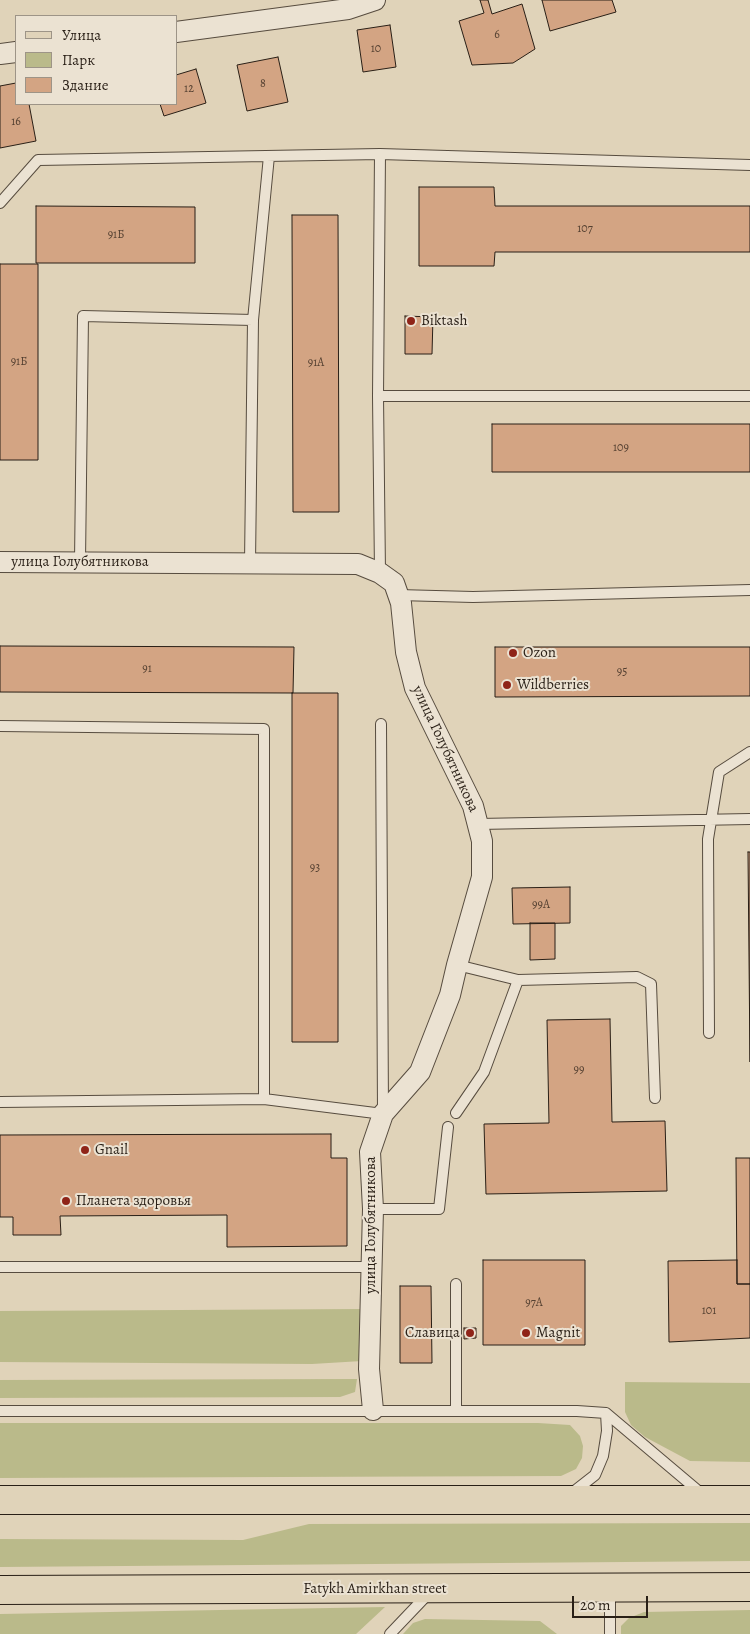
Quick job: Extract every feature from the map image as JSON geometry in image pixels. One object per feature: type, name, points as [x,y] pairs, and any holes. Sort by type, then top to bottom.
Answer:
[{"type":"main road","points":[[0,1500],[750,1500]]},
{"type":"main road","name":"Fatykh Amirkhan street","points":[[0,1590],[750,1587]]},
{"type":"street","points":[[178,32],[348,9],[375,0]]},
{"type":"street","points":[[0,54],[15,52]]},
{"type":"street","name":"улица Голубятникова","points":[[0,562],[358,564],[380,572],[394,583],[401,603],[406,652],[415,688],[474,806],[482,841],[482,877],[450,995],[420,1072],[383,1114],[370,1152],[373,1209],[369,1369],[373,1410]]},
{"type":"lane","points":[[380,154],[378,396],[380,572]]},
{"type":"lane","points":[[0,203],[38,160],[380,154],[750,165]]},
{"type":"lane","points":[[250,563],[253,320],[269,156]]},
{"type":"lane","points":[[80,561],[82,316],[253,320]]},
{"type":"lane","points":[[378,396],[750,396]]},
{"type":"lane","points":[[398,594],[473,597],[750,590]]},
{"type":"lane","points":[[0,1102],[264,1099],[383,1114],[381,724]]},
{"type":"lane","points":[[0,726],[264,729],[264,1099]]},
{"type":"lane","points":[[709,1033],[708,839],[719,772],[750,752]]},
{"type":"lane","points":[[478,824],[750,819]]},
{"type":"lane","points":[[457,965],[518,980],[638,977],[651,984],[655,1098]]},
{"type":"lane","points":[[456,1113],[484,1072],[518,980]]},
{"type":"lane","points":[[373,1209],[440,1209],[448,1127]]},
{"type":"lane","points":[[0,1267],[372,1267]]},
{"type":"lane","points":[[456,1284],[456,1410]]},
{"type":"lane","points":[[0,1411],[456,1410],[606,1413],[708,1499]]},
{"type":"lane","points":[[565,1499],[594,1475],[604,1456],[607,1431],[606,1413]]},
{"type":"lane","points":[[610,1588],[610,1634]]},
{"type":"lane","points":[[390,1634],[433,1589]]},
{"type":"green space","points":[[363,1309],[362,1361],[312,1364],[0,1362],[0,1311]]},
{"type":"green space","points":[[357,1379],[355,1392],[340,1397],[0,1398],[0,1380]]},
{"type":"green space","points":[[625,1382],[750,1383],[750,1462],[690,1461],[645,1437],[631,1425],[625,1412]]},
{"type":"green space","points":[[0,1423],[538,1423],[570,1425],[580,1436],[583,1446],[582,1458],[576,1469],[561,1476],[0,1478]]},
{"type":"green space","points":[[750,1523],[750,1561],[0,1567],[0,1539],[243,1540],[309,1524]]},
{"type":"green space","points":[[385,1607],[356,1634],[0,1634],[0,1614]]},
{"type":"green space","points":[[750,1610],[750,1634],[621,1634],[621,1626],[629,1618],[644,1612]]},
{"type":"green space","points":[[425,1619],[540,1621],[557,1634],[403,1634],[413,1623]]},
{"type":"building","points":[[480,0],[488,0],[492,14],[522,4],[535,49],[513,63],[472,65],[459,21],[484,13]]},
{"type":"building","points":[[542,0],[612,0],[616,12],[550,31]]},
{"type":"building","points":[[390,25],[396,67],[363,72],[357,30]]},
{"type":"building","points":[[278,57],[288,102],[247,111],[237,65]]},
{"type":"building","points":[[196,69],[206,103],[164,116],[160,105],[178,105],[178,74]]},
{"type":"building","points":[[15,83],[15,105],[29,105],[36,141],[0,148],[0,86]]},
{"type":"building","points":[[419,187],[494,187],[495,206],[750,206],[750,252],[495,252],[494,266],[419,266]]},
{"type":"building","points":[[36,206],[195,207],[195,263],[36,263]]},
{"type":"building","points":[[292,215],[338,215],[339,512],[293,512]]},
{"type":"building","points":[[0,264],[38,264],[38,460],[0,460]]},
{"type":"building","points":[[405,316],[433,317],[432,354],[405,354]]},
{"type":"building","points":[[492,424],[750,424],[750,472],[492,472]]},
{"type":"building","points":[[0,646],[294,647],[293,693],[0,692]]},
{"type":"building","points":[[495,647],[750,647],[750,696],[495,697]]},
{"type":"building","points":[[292,693],[338,693],[338,1042],[292,1042]]},
{"type":"building","points":[[748,852],[750,852],[750,1062]]},
{"type":"building","points":[[570,887],[570,923],[513,924],[512,888]]},
{"type":"building","points":[[530,923],[555,923],[555,959],[530,960]]},
{"type":"building","points":[[610,1019],[612,1122],[665,1121],[667,1191],[486,1194],[484,1124],[549,1123],[547,1020]]},
{"type":"building","points":[[331,1134],[331,1158],[347,1158],[347,1246],[227,1247],[227,1215],[60,1216],[61,1235],[13,1235],[13,1217],[0,1217],[0,1135]]},
{"type":"building","points":[[736,1158],[750,1158],[750,1284],[737,1284]]},
{"type":"building","points":[[483,1260],[585,1260],[585,1345],[483,1345]]},
{"type":"building","points":[[737,1260],[737,1284],[750,1284],[750,1338],[669,1342],[668,1261]]},
{"type":"building","points":[[400,1286],[431,1286],[432,1363],[400,1363]]},
{"type":"building","name":"Славица","points":[[464,1328],[476,1328],[476,1338],[464,1339]]},
{"type":"place","name":"Biktash","points":[[411,321]]},
{"type":"place","name":"Ozon","points":[[513,653]]},
{"type":"place","name":"Wildberries","points":[[507,685]]},
{"type":"place","name":"Gnail","points":[[85,1150]]},
{"type":"place","name":"Планета здоровья","points":[[66,1201]]},
{"type":"place","name":"Славица","points":[[470,1333]]},
{"type":"place","name":"Magnit","points":[[526,1333]]}]
